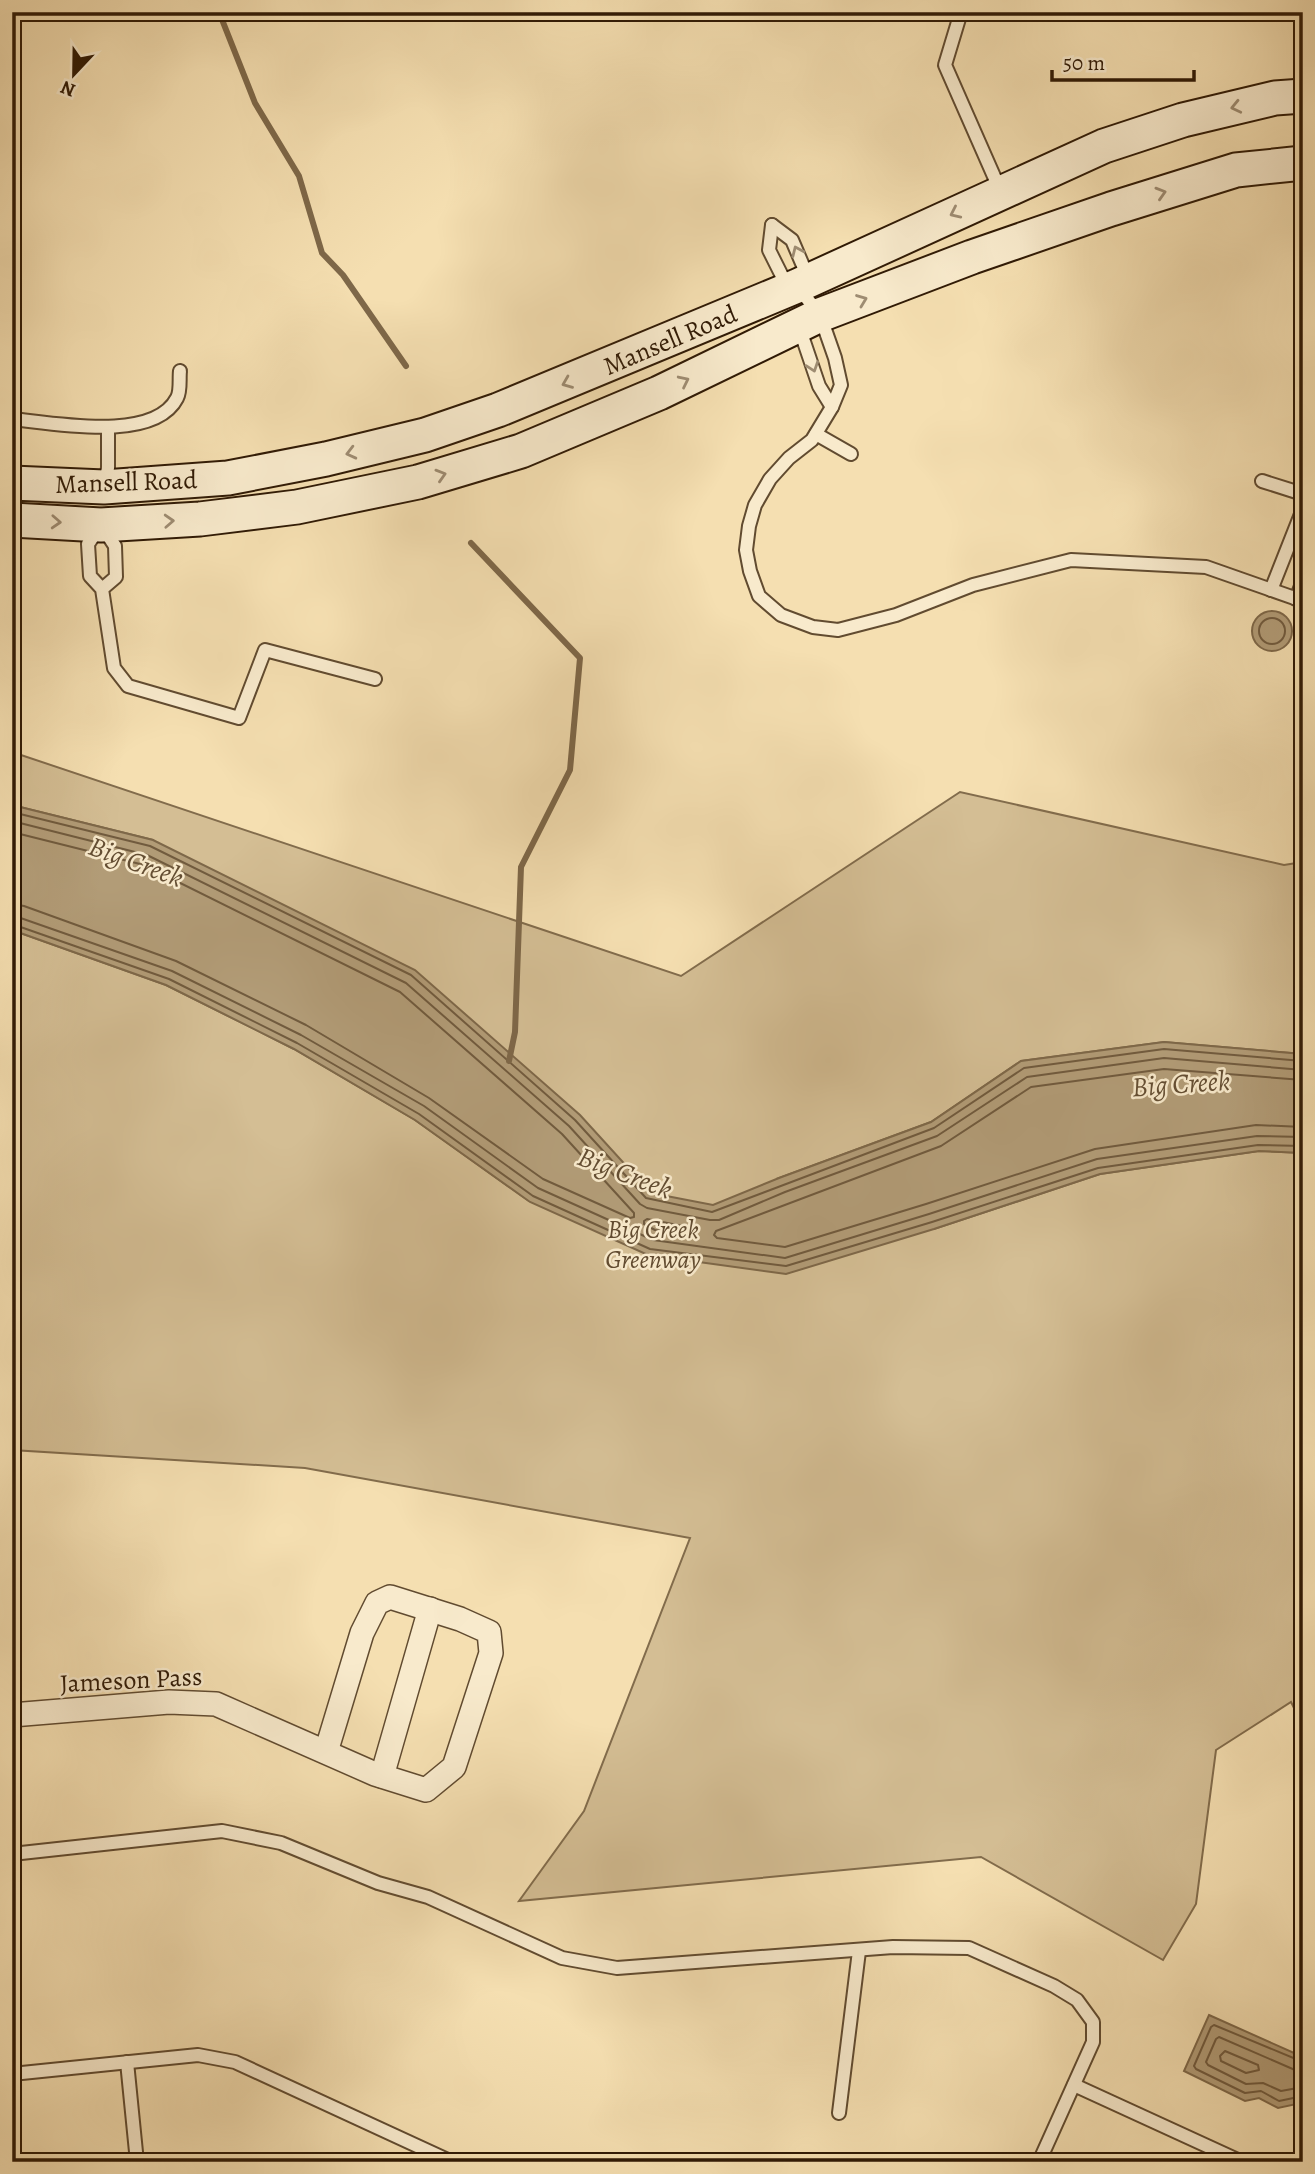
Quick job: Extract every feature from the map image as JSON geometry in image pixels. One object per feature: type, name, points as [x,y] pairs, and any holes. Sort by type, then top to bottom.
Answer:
[{"type":"main road","name":"Mansell Road","points":[[12,484],[104,487],[228,478],[326,459],[425,435],[498,411],[797,286],[1104,146],[1183,120],[1298,92]]},
{"type":"main road","name":"Mansell Road","points":[[12,520],[101,524],[200,519],[296,508],[418,482],[521,451],[659,393],[809,320],[972,257],[1123,205],[1236,170],[1303,163]]},
{"type":"main road","points":[[101,524],[104,487]]},
{"type":"street","name":"Jameson Pass","points":[[12,1715],[169,1702],[216,1704],[326,1752],[382,1776],[426,1790],[454,1767],[491,1653],[489,1632],[460,1619],[390,1597],[377,1604],[362,1633],[326,1752]]},
{"type":"street","points":[[382,1776],[430,1609]]},
{"type":"lane","points":[[961,12],[945,65],[1001,192]]},
{"type":"lane","points":[[797,286],[809,320],[819,386],[832,407]]},
{"type":"lane","points":[[809,320],[835,358],[841,385],[832,407],[812,440],[789,458],[770,479],[755,505],[746,550],[759,596],[781,615],[813,627],[838,630],[896,615],[973,585],[1072,560],[1206,567],[1299,600],[1303,581]]},
{"type":"lane","points":[[12,419],[108,427],[130,425],[168,411],[179,395],[180,371]]},
{"type":"lane","points":[[104,487],[108,468],[108,427]]},
{"type":"lane","points":[[816,434],[852,454]]},
{"type":"lane","points":[[1262,481],[1303,494]]},
{"type":"lane","points":[[1271,590],[1303,509]]},
{"type":"lane","points":[[102,589],[116,577],[115,546],[101,524],[88,544],[90,576],[102,589],[114,668],[128,686],[239,718],[265,650],[375,680]]},
{"type":"lane","points":[[12,1854],[222,1831],[281,1843],[378,1883],[428,1897],[562,1958],[617,1968],[893,1947],[969,1948],[1054,1986],[1077,2000],[1093,2022],[1093,2042],[1039,2162]]},
{"type":"lane","points":[[839,2113],[859,1951]]},
{"type":"lane","points":[[12,2074],[198,2055],[235,2062],[452,2162]]},
{"type":"lane","points":[[127,2062],[137,2162]]},
{"type":"lane","points":[[1074,2084],[1242,2162]]},
{"type":"green space","name":"Big Creek Greenway","points":[[12,752],[681,976],[960,792],[1284,865],[1303,862],[1303,1054],[1164,1042],[1021,1061],[931,1122],[779,1178],[934,1229],[1100,1174],[1259,1151],[1303,1153],[1303,1726],[1291,1702],[1216,1750],[1196,1904],[1163,1960],[981,1857],[519,1901],[584,1811],[690,1538],[305,1468],[12,1450],[12,930],[166,985],[294,1049],[415,1120],[529,1201],[153,840],[12,805]]},
{"type":"water","points":[[1272,611],[1280,612],[1286,617],[1291,623],[1291,639],[1286,645],[1280,650],[1272,651],[1264,650],[1258,645],[1253,639],[1252,631],[1253,623],[1258,617],[1264,612]]},
{"type":"water","name":"Big Creek","points":[[12,805],[153,840],[415,970],[580,1115],[651,1193],[713,1205],[931,1122],[1021,1061],[1164,1042],[1303,1054],[1303,1153],[1259,1151],[1100,1174],[786,1274],[648,1255],[530,1202],[415,1120],[294,1049],[166,985],[12,930]]},
{"type":"water","points":[[1209,2015],[1303,2057],[1303,2105],[1301,2103],[1278,2108],[1259,2098],[1245,2101],[1184,2071]]},
{"type":"waterway","points":[[219,12],[255,103],[299,176],[322,253],[343,275],[406,366]]},
{"type":"waterway","points":[[471,543],[580,658],[570,770],[521,867],[515,1032],[509,1061]]}]
